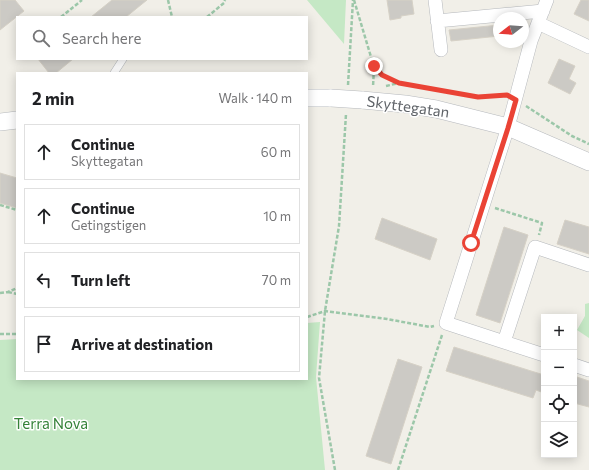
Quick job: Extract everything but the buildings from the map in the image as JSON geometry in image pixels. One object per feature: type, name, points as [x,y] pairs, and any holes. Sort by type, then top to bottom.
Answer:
[{"type":"street","points":[[435,0],[441,50]]},
{"type":"street","points":[[437,21],[543,11],[589,47]]},
{"type":"street","points":[[541,354],[446,323],[508,128],[531,41],[543,11]]},
{"type":"street","name":"Skyttegatan","points":[[308,98],[352,99],[405,104],[436,109],[508,128],[589,162]]},
{"type":"street","points":[[0,122],[16,120]]},
{"type":"street","points":[[504,342],[535,247],[589,265]]},
{"type":"street","points":[[577,366],[589,370]]},
{"type":"lane","points":[[115,72],[122,60]]},
{"type":"path","points":[[62,16],[82,0]]},
{"type":"path","points":[[168,0],[172,16]]},
{"type":"path","points":[[208,16],[224,3],[225,0]]},
{"type":"path","points":[[354,0],[374,66],[373,88]]},
{"type":"path","points":[[335,470],[319,378],[325,311],[339,226],[352,99],[354,0]]},
{"type":"path","points":[[374,66],[382,75],[399,83],[478,97],[507,95],[540,114],[572,136],[589,144]]},
{"type":"path","points":[[484,204],[542,223],[535,247]]},
{"type":"path","points":[[0,205],[16,210]]},
{"type":"path","points":[[0,293],[8,292],[16,288]]},
{"type":"path","points":[[8,292],[16,294]]},
{"type":"path","points":[[308,317],[325,311],[387,319],[430,327],[446,323]]},
{"type":"path","points":[[398,470],[446,323]]},
{"type":"path","points":[[0,334],[16,334]]},
{"type":"green space","points":[[307,0],[346,0],[344,44]]},
{"type":"green space","points":[[589,303],[589,338],[577,330],[585,316],[585,304]]},
{"type":"green space","name":"Terra Nova","points":[[320,322],[316,377],[325,470],[0,470],[0,340],[16,339],[16,380],[308,380],[308,323]]},
{"type":"route","points":[[374,66],[382,75],[399,83],[478,97],[507,95],[516,100],[471,243]]}]
